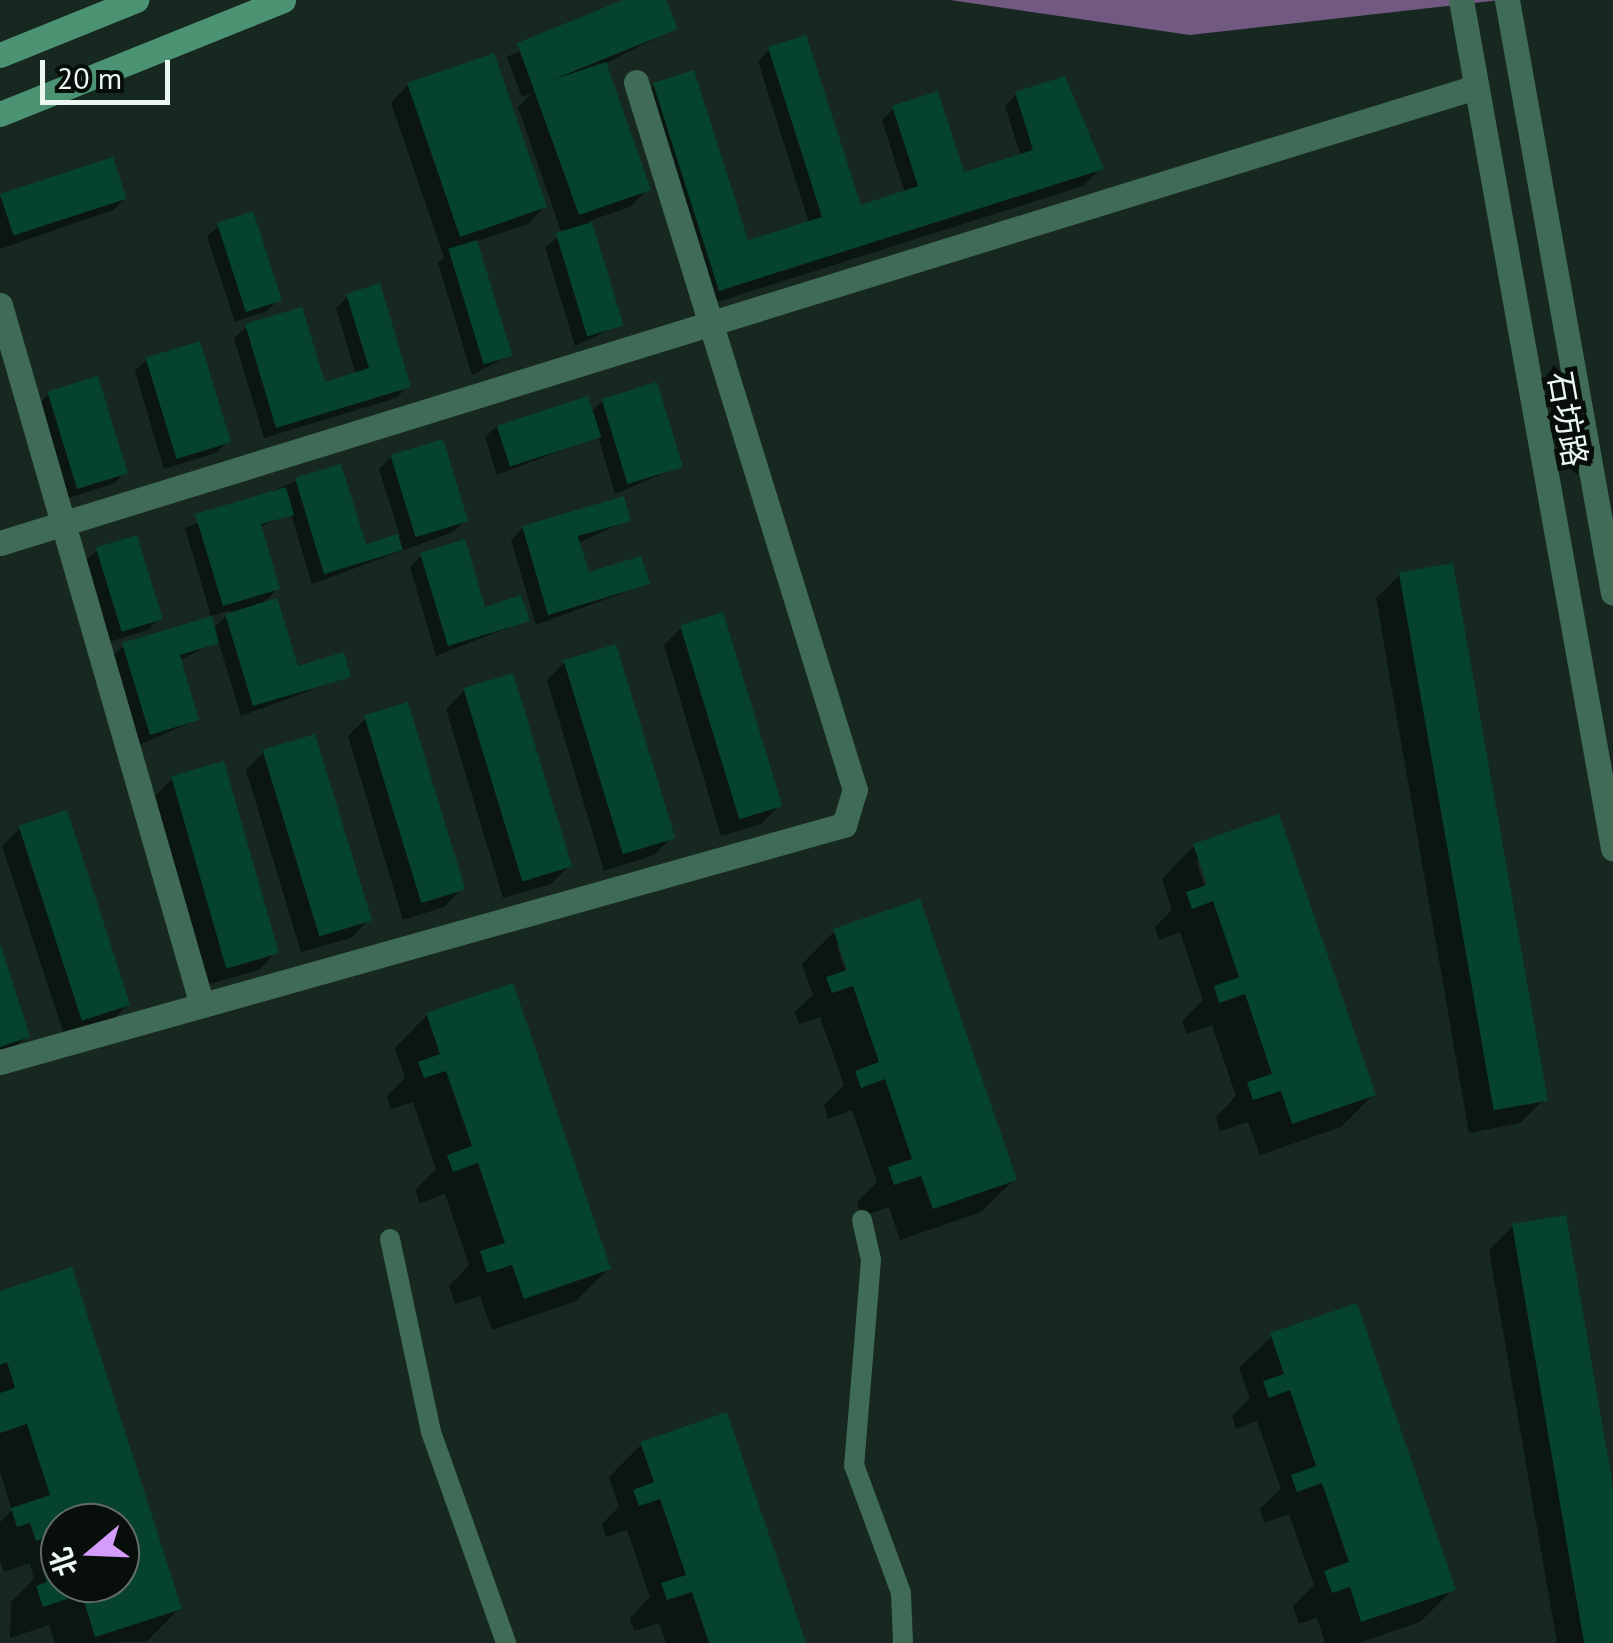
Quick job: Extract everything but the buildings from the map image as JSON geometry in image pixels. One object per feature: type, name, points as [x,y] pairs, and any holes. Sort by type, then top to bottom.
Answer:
[{"type":"main road","points":[[0,55],[136,0]]},
{"type":"main road","points":[[0,114],[283,0]]},
{"type":"street","name":"石坊路","points":[[1508,9],[1613,593]]},
{"type":"street","name":"石坊路","points":[[1463,10],[1613,848]]},
{"type":"street","points":[[0,1062],[201,1002],[844,825],[855,790],[636,82]]},
{"type":"street","points":[[0,543],[1476,87]]},
{"type":"street","points":[[0,306],[201,1002]]},
{"type":"lane","points":[[862,1220],[872,1260],[854,1465],[901,1593],[902,1643]]},
{"type":"lane","points":[[390,1240],[430,1432],[506,1643]]},
{"type":"shaded area","points":[[950,0],[1500,0],[1190,35]]}]
